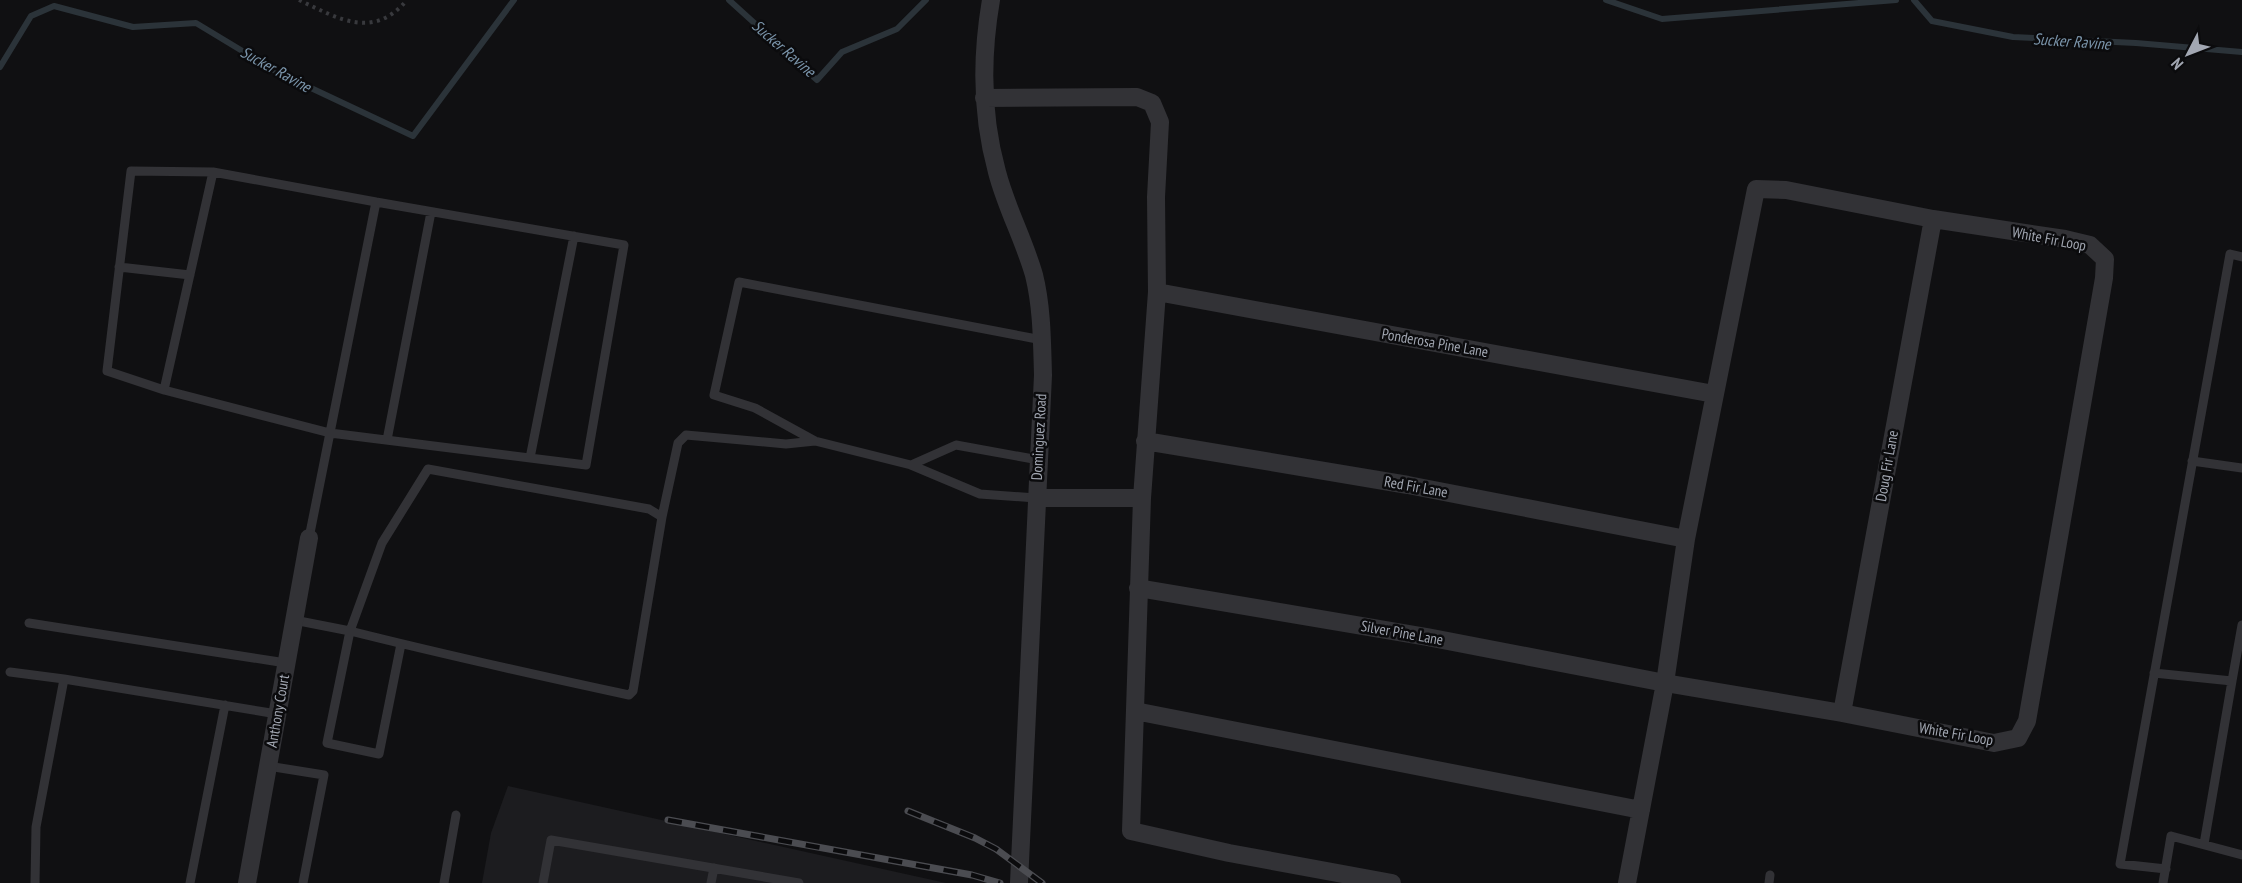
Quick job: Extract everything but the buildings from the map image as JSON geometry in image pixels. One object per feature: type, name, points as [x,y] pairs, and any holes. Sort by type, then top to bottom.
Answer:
[{"type":"street","name":"Dominguez Road","points":[[992,0],[983,66],[989,137],[997,174],[1021,235],[1034,278],[1042,340],[1039,460],[1019,883]]},
{"type":"street","points":[[984,98],[1137,97],[1152,104],[1160,122],[1156,197],[1156,292],[1142,498],[1131,831],[1229,853],[1392,883]]},
{"type":"street","name":"White Fir Loop","points":[[1756,189],[1786,190],[1933,219],[2065,239],[2090,245],[2104,259],[2104,278],[2027,721],[2018,738],[1994,743],[1842,713],[1665,683],[1686,539],[1756,189]]},
{"type":"street","name":"Doug Fir Lane","points":[[1842,713],[1933,219]]},
{"type":"street","name":"Ponderosa Pine Lane","points":[[1156,292],[1714,394]]},
{"type":"street","name":"Red Fir Lane","points":[[1145,441],[1408,485],[1686,539]]},
{"type":"street","points":[[1036,498],[1142,498]]},
{"type":"street","name":"Anthony Court","points":[[247,883],[309,538]]},
{"type":"street","name":"Silver Pine Lane","points":[[1138,588],[1427,637],[1665,683]]},
{"type":"street","points":[[1627,883],[1665,683]]},
{"type":"street","points":[[1135,711],[1641,810]]},
{"type":"lane","points":[[131,171],[213,172],[624,245],[586,465],[330,433],[164,390],[106,371],[131,171]]},
{"type":"lane","points":[[164,390],[213,172]]},
{"type":"lane","points":[[309,538],[376,202]]},
{"type":"lane","points":[[387,440],[431,212]]},
{"type":"lane","points":[[530,458],[574,236]]},
{"type":"lane","points":[[2166,869],[2120,864],[2230,254],[2242,257]]},
{"type":"lane","points":[[119,267],[190,275]]},
{"type":"lane","points":[[1036,498],[980,494],[911,465],[815,441],[763,412],[714,396],[739,282],[1042,340]]},
{"type":"lane","points":[[294,620],[629,695],[633,690],[662,517],[678,443],[686,435],[786,444],[815,441]]},
{"type":"lane","points":[[911,465],[956,445],[1039,460]]},
{"type":"lane","points":[[2192,461],[2242,468]]},
{"type":"lane","points":[[401,644],[379,754],[327,743],[350,631],[382,543],[428,468],[649,509],[662,517]]},
{"type":"lane","points":[[29,623],[286,663]]},
{"type":"lane","points":[[2204,844],[2242,625]]},
{"type":"lane","points":[[10,672],[277,714]]},
{"type":"lane","points":[[2154,673],[2232,681]]},
{"type":"lane","points":[[35,883],[36,827],[64,679]]},
{"type":"lane","points":[[190,883],[225,705]]},
{"type":"lane","points":[[268,766],[324,775],[303,883]]},
{"type":"lane","points":[[444,883],[456,815]]},
{"type":"lane","points":[[2163,883],[2171,836],[2242,855]]},
{"type":"lane","points":[[543,883],[551,840],[799,883]]},
{"type":"lane","points":[[711,883],[714,868]]},
{"type":"path","points":[[299,0],[341,19],[366,23],[380,22],[395,14],[407,0]]},
{"type":"shaded area","points":[[508,786],[946,883],[482,883],[491,833]]},
{"type":"waterway","name":"Sucker Ravine","points":[[0,67],[31,16],[54,6],[133,27],[196,23],[277,72],[413,136],[514,0]]},
{"type":"waterway","name":"Sucker Ravine","points":[[729,0],[817,80],[842,52],[897,29],[926,0]]},
{"type":"waterway","name":"Sucker Ravine","points":[[1606,0],[1662,19],[1896,0]]},
{"type":"waterway","name":"Sucker Ravine","points":[[1914,0],[1932,21],[2013,37],[2136,43],[2242,52]]},
{"type":"railway","points":[[908,811],[996,849],[1042,883]]},
{"type":"railway","points":[[668,820],[972,875],[1000,883]]}]
